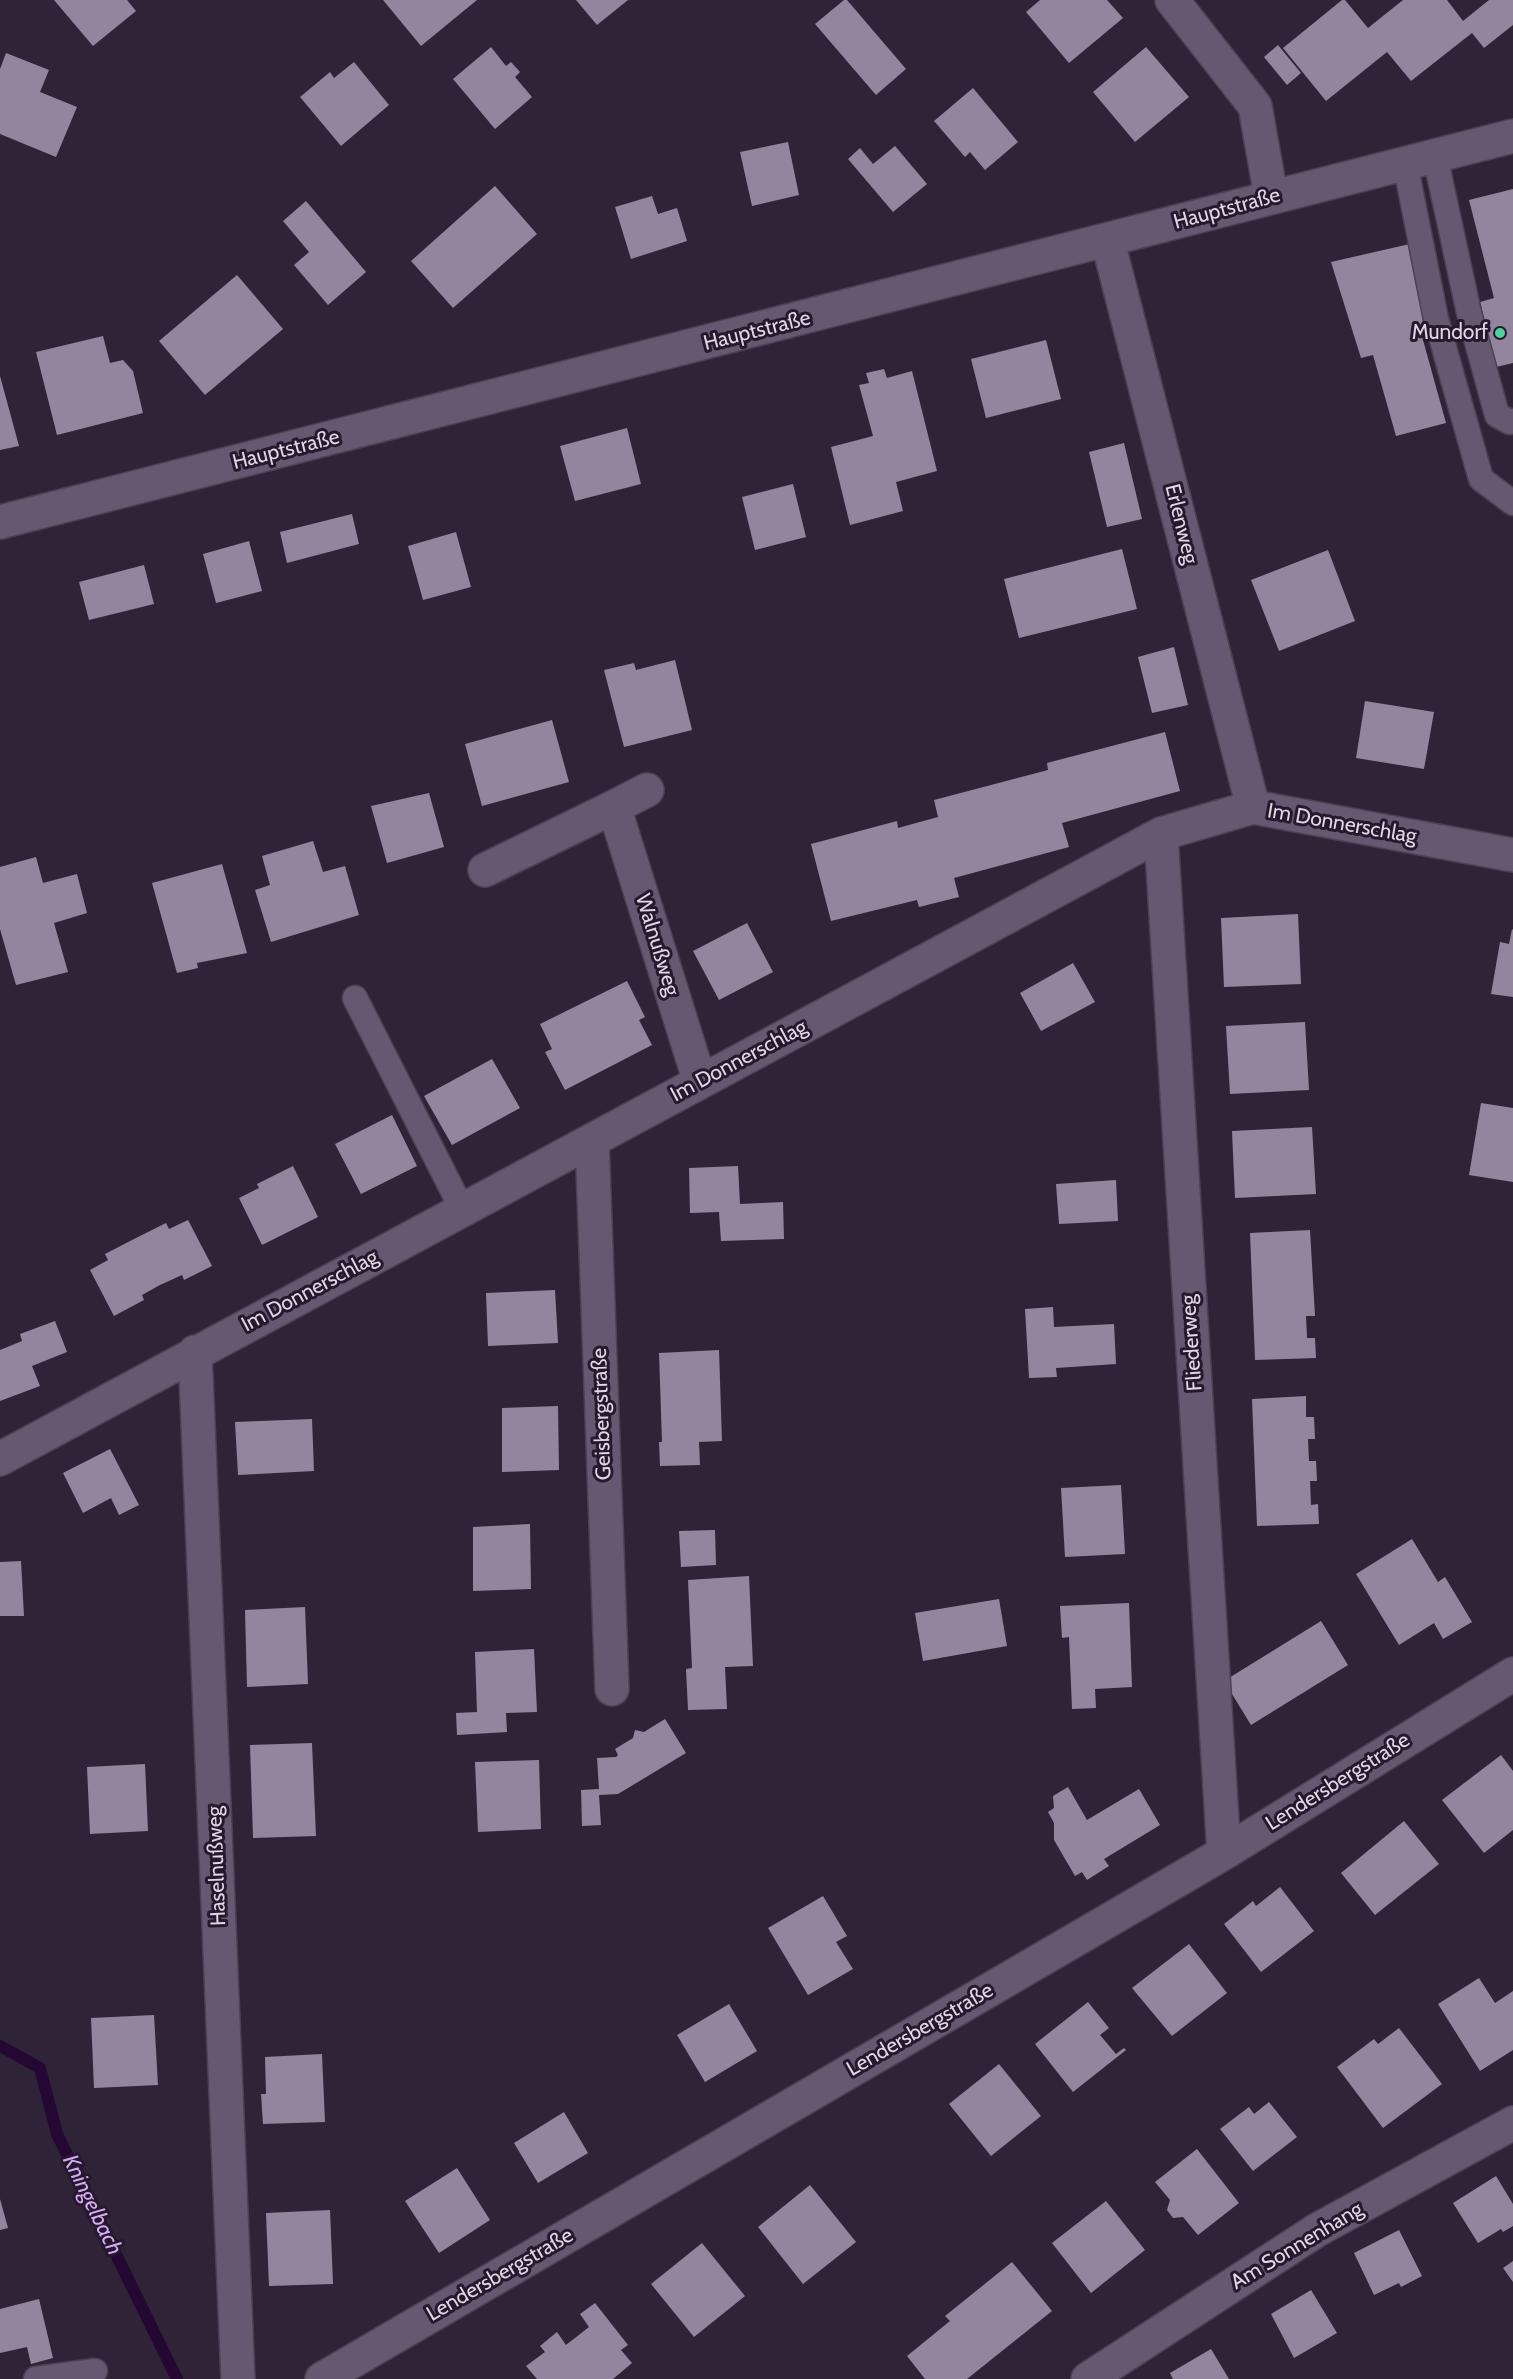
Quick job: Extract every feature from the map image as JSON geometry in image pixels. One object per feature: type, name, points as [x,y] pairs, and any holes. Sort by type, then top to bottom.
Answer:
[{"type":"street","points":[[1172,0],[1255,106],[1271,196]]},
{"type":"street","name":"Hauptstraße","points":[[0,522],[1108,242],[1271,196],[1513,136]]},
{"type":"street","name":"Erlenweg","points":[[1108,242],[1254,807]]},
{"type":"street","points":[[485,870],[647,790]]},
{"type":"street","name":"Walnußweg","points":[[614,807],[699,1082]]},
{"type":"street","name":"Im Donnerschlag","points":[[0,1459],[1161,834],[1254,807],[1513,855]]},
{"type":"street","name":"Fliederweg","points":[[1161,834],[1224,1853]]},
{"type":"street","name":"Geisbergstraße","points":[[592,1140],[612,1689]]},
{"type":"street","name":"Haselnußweg","points":[[195,1352],[238,2379]]},
{"type":"street","name":"Lendersbergstraße","points":[[322,2379],[1224,1853],[1513,1674]]},
{"type":"street","name":"Am Sonnenhang","points":[[1088,2379],[1317,2230],[1513,2123]]},
{"type":"lane","points":[[1420,159],[1469,313],[1497,415],[1510,422],[1513,421]]},
{"type":"lane","points":[[1420,159],[1436,319],[1481,479],[1513,503]]},
{"type":"lane","points":[[355,998],[462,1209]]},
{"type":"lane","points":[[36,2379],[95,2371]]},
{"type":"building","points":[[54,0],[127,0],[136,11],[93,46]]},
{"type":"building","points":[[383,0],[477,0],[421,46]]},
{"type":"building","points":[[576,0],[628,0],[597,25]]},
{"type":"building","points":[[847,0],[906,69],[876,95],[815,24]]},
{"type":"building","points":[[1040,0],[1107,0],[1123,18],[1069,63],[1026,12]]},
{"type":"building","points":[[1342,0],[1345,0],[1368,28],[1403,0],[1447,0],[1463,21],[1489,0],[1513,0],[1513,25],[1484,48],[1472,33],[1411,81],[1387,52],[1326,101],[1283,48]]},
{"type":"building","points":[[1278,45],[1301,73],[1287,85],[1264,57]]},
{"type":"building","points":[[491,47],[506,66],[511,62],[520,72],[515,77],[532,97],[495,129],[453,79]]},
{"type":"building","points":[[1146,47],[1189,97],[1135,142],[1093,92]]},
{"type":"building","points":[[6,53],[49,70],[40,92],[77,107],[56,157],[0,134],[0,69]]},
{"type":"building","points":[[354,62],[389,105],[341,146],[300,97],[330,72],[334,78]]},
{"type":"building","points":[[973,88],[1018,142],[985,170],[970,152],[965,157],[934,121]]},
{"type":"building","points":[[788,142],[799,195],[752,206],[740,152]]},
{"type":"building","points":[[895,146],[927,184],[893,212],[848,159],[860,148],[873,164]]},
{"type":"building","points":[[495,186],[537,234],[453,308],[411,261]]},
{"type":"building","points":[[1513,189],[1513,363],[1496,367],[1480,302],[1494,298],[1469,200]]},
{"type":"building","points":[[652,196],[658,214],[677,208],[687,241],[631,259],[615,207]]},
{"type":"building","points":[[306,201],[366,272],[328,305],[294,265],[309,252],[283,221]]},
{"type":"building","points":[[1414,243],[1433,338],[1423,340],[1446,423],[1396,436],[1373,355],[1361,358],[1331,262]]},
{"type":"building","points":[[237,275],[283,329],[205,395],[159,341]]},
{"type":"building","points":[[103,336],[110,363],[123,360],[133,371],[143,413],[57,435],[36,352]]},
{"type":"building","points":[[1046,340],[1061,399],[986,418],[971,359]]},
{"type":"building","points":[[884,369],[887,378],[912,371],[937,471],[896,482],[903,511],[850,525],[831,447],[873,436],[859,385],[869,383],[866,373]]},
{"type":"building","points":[[0,376],[19,446],[0,450]]},
{"type":"building","points":[[627,428],[641,484],[575,501],[560,446]]},
{"type":"building","points":[[1124,443],[1142,519],[1107,527],[1089,452]]},
{"type":"building","points":[[793,484],[806,537],[755,550],[742,497]]},
{"type":"building","points":[[352,514],[359,544],[287,563],[280,532]]},
{"type":"building","points":[[456,532],[471,587],[423,600],[408,546]]},
{"type":"building","points":[[249,541],[262,591],[216,603],[203,554]]},
{"type":"building","points":[[1122,549],[1137,609],[1019,638],[1004,579]]},
{"type":"building","points":[[1328,550],[1355,621],[1279,651],[1251,580]]},
{"type":"building","points":[[144,565],[154,604],[89,620],[79,582]]},
{"type":"building","points":[[1174,647],[1188,705],[1152,713],[1138,657]]},
{"type":"building","points":[[675,660],[692,730],[624,747],[604,670],[634,663],[636,670]]},
{"type":"building","points":[[1365,701],[1434,712],[1424,769],[1356,758]]},
{"type":"building","points":[[552,720],[569,782],[482,806],[465,744]]},
{"type":"building","points":[[1165,732],[1180,791],[1062,823],[1069,847],[954,878],[959,897],[919,907],[917,900],[831,921],[811,844],[897,821],[898,828],[938,817],[934,800],[1048,770],[1047,763]]},
{"type":"building","points":[[429,793],[444,847],[387,863],[371,806]]},
{"type":"building","points":[[313,841],[323,872],[345,866],[359,915],[271,942],[255,890],[270,885],[262,856]]},
{"type":"building","points":[[36,857],[43,883],[77,874],[87,913],[54,923],[68,972],[16,985],[0,929],[0,867]]},
{"type":"building","points":[[222,864],[247,953],[197,963],[198,968],[177,973],[152,883]]},
{"type":"building","points":[[1298,914],[1301,984],[1224,987],[1221,918]]},
{"type":"building","points":[[747,923],[773,972],[719,1000],[693,951]]},
{"type":"building","points":[[1512,929],[1513,997],[1491,994],[1500,942],[1509,944]]},
{"type":"building","points":[[1073,963],[1095,1002],[1041,1031],[1020,993]]},
{"type":"building","points":[[627,981],[645,1017],[639,1020],[652,1045],[565,1090],[545,1052],[552,1049],[540,1024]]},
{"type":"building","points":[[1305,1022],[1309,1090],[1230,1094],[1226,1026]]},
{"type":"building","points":[[492,1059],[520,1108],[452,1145],[424,1096]]},
{"type":"building","points":[[1481,1103],[1513,1108],[1513,1182],[1469,1175]]},
{"type":"building","points":[[392,1115],[417,1166],[361,1194],[335,1144]]},
{"type":"building","points":[[1312,1127],[1316,1194],[1235,1198],[1232,1131]]},
{"type":"building","points":[[293,1166],[318,1217],[262,1245],[239,1198],[259,1188],[257,1184]]},
{"type":"building","points":[[738,1166],[740,1204],[783,1202],[784,1239],[721,1241],[719,1212],[690,1213],[689,1168]]},
{"type":"building","points":[[1116,1180],[1118,1221],[1059,1224],[1056,1184]]},
{"type":"building","points":[[188,1220],[212,1266],[184,1280],[182,1275],[160,1285],[142,1295],[144,1300],[114,1316],[90,1270],[108,1260],[105,1254],[136,1238],[166,1223],[169,1229]]},
{"type":"building","points":[[1310,1230],[1315,1316],[1306,1316],[1307,1338],[1315,1338],[1316,1358],[1255,1360],[1250,1233]]},
{"type":"building","points":[[555,1290],[558,1343],[488,1346],[486,1293]]},
{"type":"building","points":[[1053,1307],[1054,1327],[1114,1324],[1116,1364],[1056,1368],[1057,1377],[1029,1378],[1025,1309]]},
{"type":"building","points":[[55,1321],[67,1352],[32,1366],[40,1386],[0,1401],[0,1350],[22,1341],[20,1334]]},
{"type":"building","points":[[719,1350],[722,1441],[699,1442],[700,1465],[660,1466],[659,1442],[662,1442],[659,1353]]},
{"type":"building","points":[[1306,1396],[1306,1417],[1314,1417],[1315,1439],[1308,1439],[1309,1461],[1316,1461],[1317,1481],[1310,1481],[1311,1505],[1318,1504],[1319,1524],[1257,1526],[1252,1399]]},
{"type":"building","points":[[558,1406],[559,1470],[502,1472],[502,1408]]},
{"type":"building","points":[[312,1419],[314,1471],[238,1475],[235,1422]]},
{"type":"building","points":[[110,1449],[139,1505],[119,1515],[111,1498],[83,1513],[63,1473]]},
{"type":"building","points":[[1121,1485],[1125,1554],[1065,1557],[1061,1488]]},
{"type":"building","points":[[530,1524],[531,1589],[473,1591],[473,1527]]},
{"type":"building","points":[[715,1530],[716,1565],[681,1567],[679,1531]]},
{"type":"building","points":[[1412,1539],[1438,1582],[1445,1577],[1472,1622],[1443,1639],[1434,1623],[1399,1645],[1356,1574]]},
{"type":"building","points":[[21,1561],[24,1616],[0,1616],[0,1562]]},
{"type":"building","points":[[749,1576],[753,1666],[725,1667],[727,1709],[688,1710],[686,1669],[692,1668],[688,1580]]},
{"type":"building","points":[[999,1599],[1007,1646],[923,1661],[915,1613]]},
{"type":"building","points":[[1129,1603],[1132,1687],[1095,1689],[1096,1708],[1072,1709],[1069,1637],[1062,1638],[1060,1606]]},
{"type":"building","points":[[305,1607],[308,1684],[247,1687],[245,1610]]},
{"type":"building","points":[[1321,1621],[1348,1665],[1251,1725],[1224,1681]]},
{"type":"building","points":[[534,1649],[537,1712],[506,1713],[507,1732],[457,1735],[456,1713],[477,1712],[475,1652]]},
{"type":"building","points":[[665,1719],[686,1753],[618,1794],[599,1795],[601,1825],[582,1826],[581,1790],[599,1789],[597,1758],[616,1757],[618,1755],[615,1749],[633,1738],[635,1730],[644,1732]]},
{"type":"building","points":[[312,1743],[316,1836],[253,1838],[250,1745]]},
{"type":"building","points":[[1501,1755],[1513,1771],[1513,1830],[1484,1853],[1442,1800]]},
{"type":"building","points":[[539,1760],[541,1829],[478,1832],[475,1762]]},
{"type":"building","points":[[145,1764],[148,1831],[90,1834],[87,1767]]},
{"type":"building","points":[[1068,1787],[1087,1820],[1139,1789],[1160,1825],[1104,1859],[1109,1866],[1087,1880],[1082,1872],[1075,1876],[1054,1840],[1054,1823],[1048,1812],[1054,1808],[1053,1796]]},
{"type":"building","points":[[1404,1821],[1439,1864],[1375,1915],[1341,1873]]},
{"type":"building","points":[[1280,1887],[1314,1931],[1261,1972],[1224,1924],[1253,1901],[1256,1906]]},
{"type":"building","points":[[823,1896],[847,1936],[836,1942],[853,1969],[808,1995],[768,1928]]},
{"type":"building","points":[[1189,1944],[1227,1993],[1172,2036],[1132,1988]]},
{"type":"building","points":[[1479,1978],[1495,2003],[1513,1991],[1513,2050],[1480,2071],[1438,2004]]},
{"type":"building","points":[[1088,2002],[1109,2028],[1100,2035],[1116,2054],[1124,2048],[1126,2050],[1073,2092],[1035,2044]]},
{"type":"building","points":[[729,2004],[757,2051],[705,2082],[677,2035]]},
{"type":"building","points":[[154,2015],[158,2085],[94,2088],[91,2018]]},
{"type":"building","points":[[1399,2028],[1442,2084],[1383,2128],[1337,2067],[1374,2039],[1378,2044]]},
{"type":"building","points":[[322,2054],[325,2122],[263,2124],[261,2094],[266,2094],[265,2057]]},
{"type":"building","points":[[999,2064],[1041,2116],[991,2156],[949,2104]]},
{"type":"building","points":[[1269,2102],[1297,2137],[1253,2171],[1220,2129],[1249,2107],[1254,2114]]},
{"type":"building","points":[[564,2112],[588,2153],[538,2183],[514,2143]]},
{"type":"building","points":[[1197,2149],[1239,2203],[1198,2235],[1183,2217],[1173,2218],[1167,2210],[1170,2200],[1155,2182]]},
{"type":"building","points":[[457,2168],[490,2220],[439,2253],[405,2201]]},
{"type":"building","points":[[1496,2176],[1513,2204],[1513,2226],[1503,2232],[1501,2229],[1478,2243],[1453,2203]]},
{"type":"building","points":[[810,2185],[856,2242],[803,2284],[758,2227]]},
{"type":"building","points":[[0,2199],[8,2228],[0,2230]]},
{"type":"building","points":[[1106,2201],[1145,2250],[1091,2293],[1052,2243]]},
{"type":"building","points":[[330,2210],[333,2284],[269,2286],[266,2213]]},
{"type":"building","points":[[1399,2230],[1422,2276],[1401,2287],[1399,2283],[1374,2295],[1354,2253]]},
{"type":"building","points":[[702,2243],[745,2296],[694,2337],[651,2284]]},
{"type":"building","points":[[1513,2261],[1513,2282],[1503,2268]]},
{"type":"building","points":[[1012,2262],[1052,2311],[967,2379],[925,2379],[907,2356],[950,2321],[945,2316]]},
{"type":"building","points":[[1311,2290],[1337,2333],[1294,2358],[1271,2314]]},
{"type":"building","points":[[39,2299],[53,2358],[31,2364],[27,2347],[0,2353],[0,2309]]},
{"type":"building","points":[[595,2303],[628,2345],[621,2350],[632,2363],[613,2379],[537,2379],[526,2366],[545,2352],[540,2346],[557,2332],[566,2345],[589,2327],[580,2314]]},
{"type":"building","points":[[1211,2349],[1229,2379],[1173,2379],[1170,2373]]},
{"type":"waterway","name":"Kningelbach","points":[[0,2046],[40,2068],[57,2134],[177,2379]]},
{"type":"place","name":"Mundorf","points":[[1500,333]]}]
